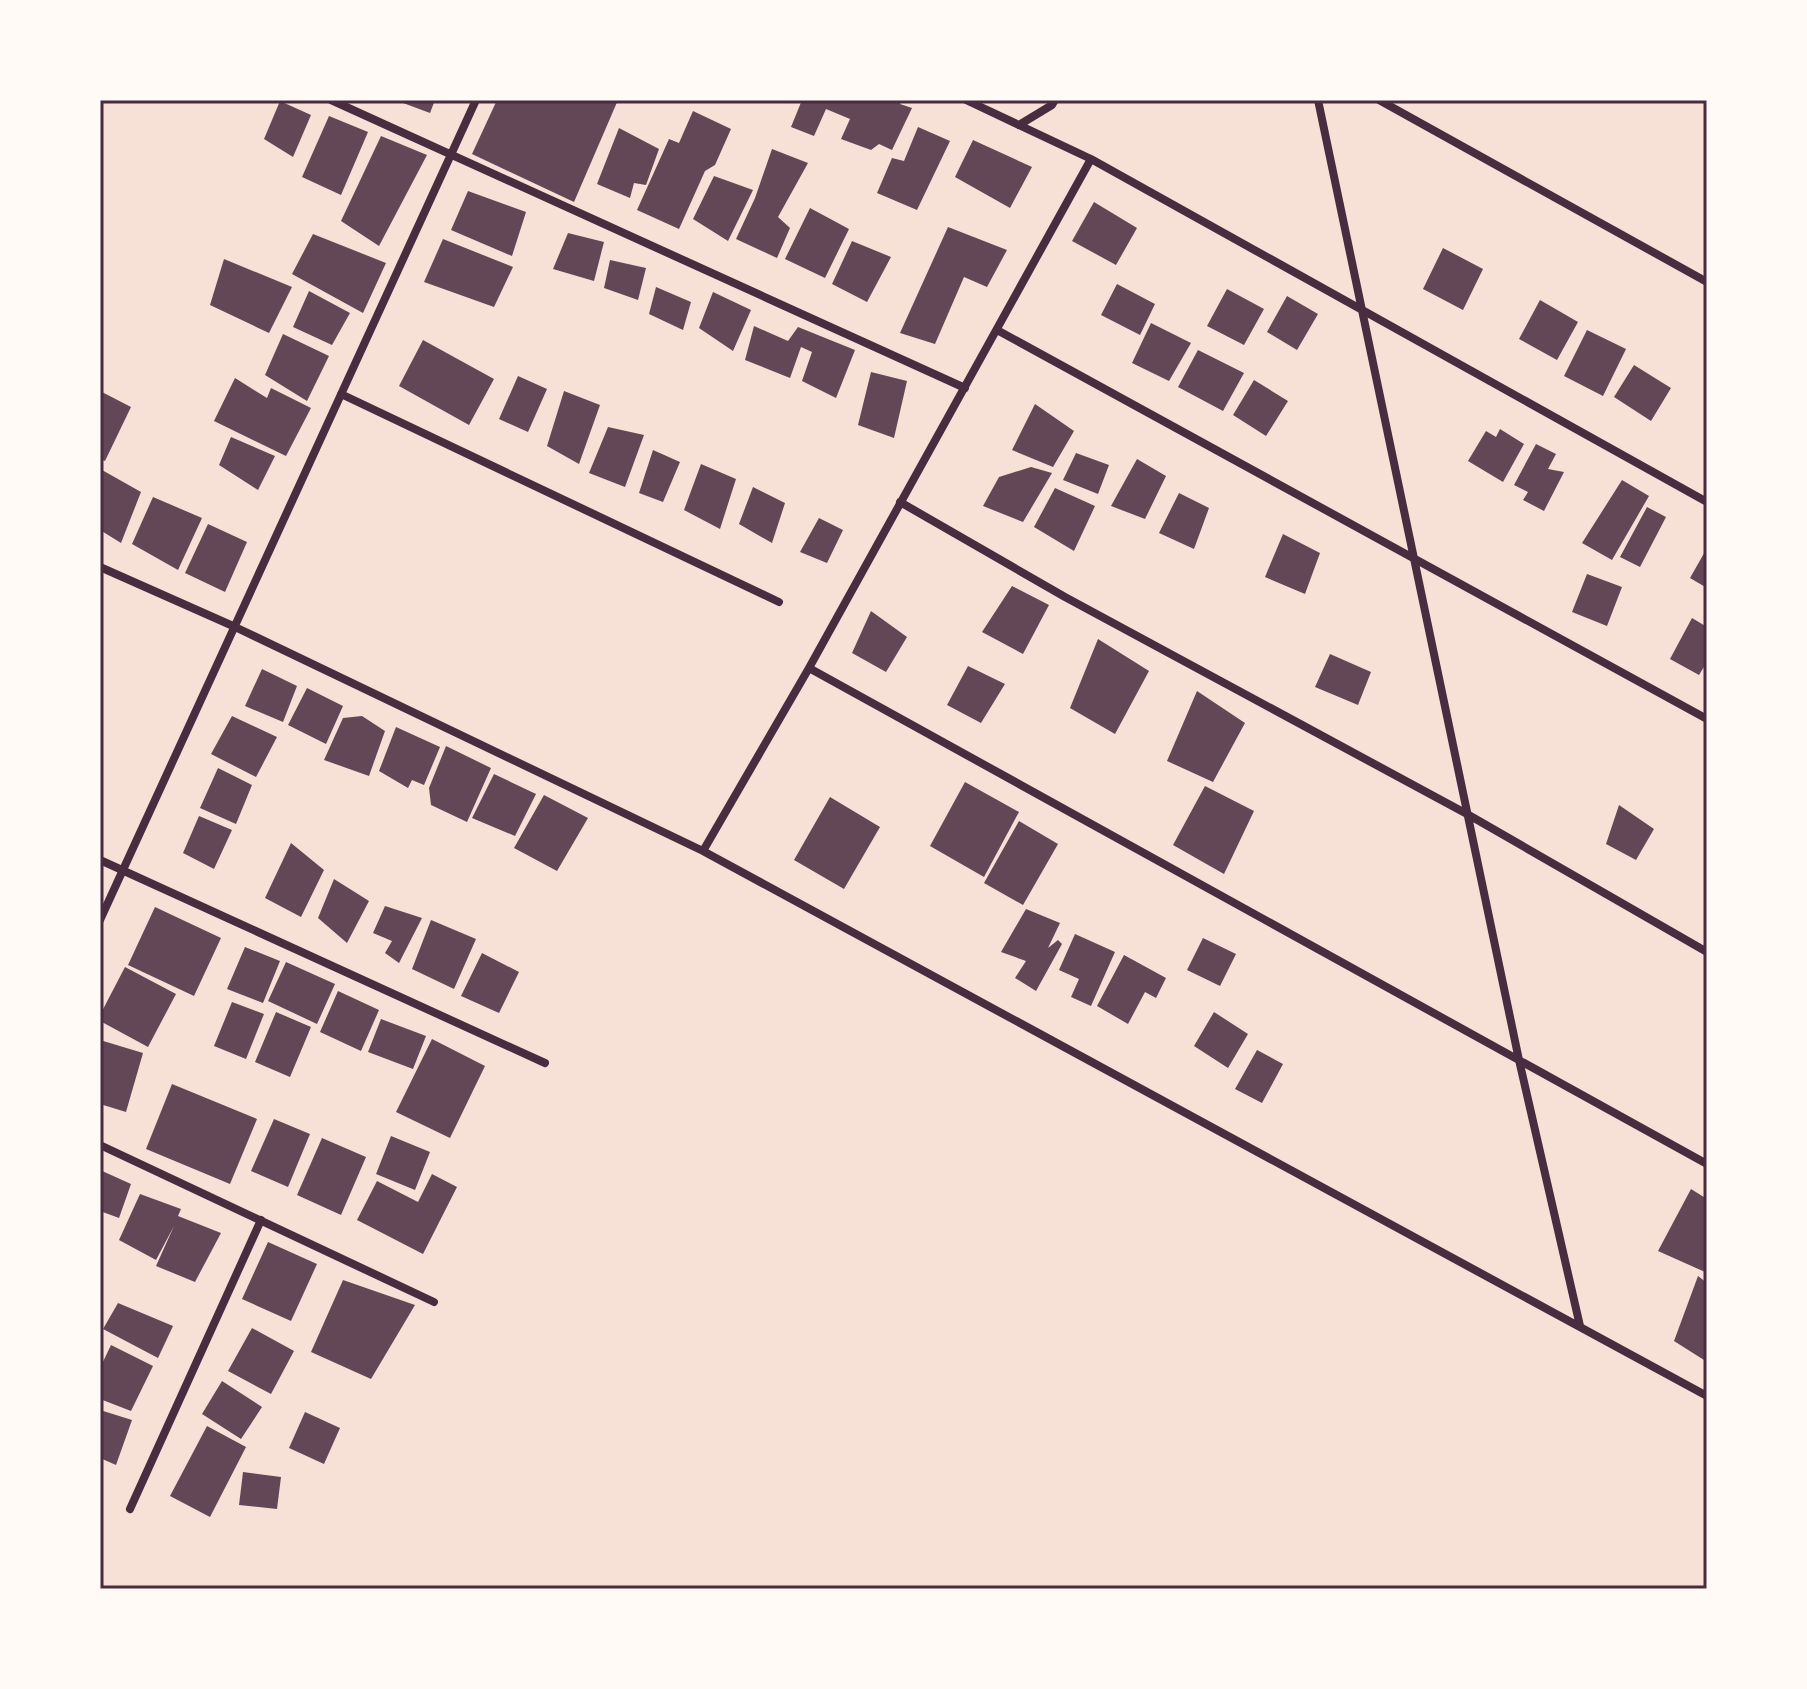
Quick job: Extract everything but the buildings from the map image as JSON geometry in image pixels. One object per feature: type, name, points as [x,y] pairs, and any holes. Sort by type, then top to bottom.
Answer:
[{"type":"street","points":[[331,100],[965,388]]},
{"type":"street","points":[[100,920],[476,100]]},
{"type":"street","points":[[966,100],[1091,159],[1707,502]]},
{"type":"street","points":[[1019,125],[1055,100]]},
{"type":"street","points":[[1318,100],[1519,1060],[1580,1326]]},
{"type":"street","points":[[1379,100],[1707,282]]},
{"type":"street","points":[[703,851],[809,668],[1091,159]]},
{"type":"street","points":[[997,330],[1707,719]]},
{"type":"street","points":[[341,394],[779,602]]},
{"type":"street","points":[[900,502],[1079,605],[1467,814],[1707,952]]},
{"type":"street","points":[[100,567],[233,626],[703,851],[1707,1396]]},
{"type":"street","points":[[809,668],[1707,1164]]},
{"type":"street","points":[[100,860],[545,1063]]},
{"type":"street","points":[[100,1145],[434,1302]]},
{"type":"street","points":[[130,1509],[261,1220]]}]
